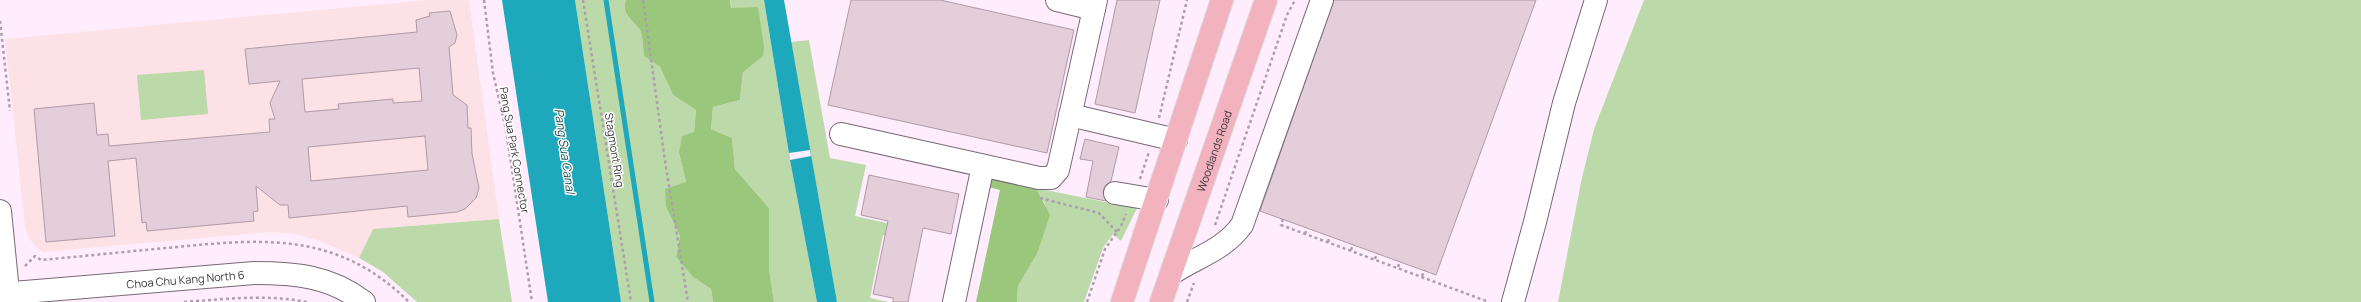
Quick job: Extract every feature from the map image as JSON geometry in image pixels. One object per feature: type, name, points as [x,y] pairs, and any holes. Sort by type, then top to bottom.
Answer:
[{"type":"main road","points":[[1122,302],[1222,0]]},
{"type":"main road","name":"Woodlands Road","points":[[1161,302],[1266,0]]},
{"type":"street","points":[[841,134],[1039,178],[1051,178],[1058,170],[1095,5],[1057,0]]},
{"type":"street","points":[[1171,274],[1189,262],[1204,256],[1232,238],[1242,225],[1322,0]]},
{"type":"street","points":[[1512,302],[1535,222],[1564,103],[1596,0]]},
{"type":"street","points":[[1070,115],[1176,140]]},
{"type":"street","points":[[954,302],[983,166]]},
{"type":"street","points":[[1114,193],[1157,200]]},
{"type":"street","points":[[0,211],[6,297]]},
{"type":"street","name":"Choa Chu Kang North 6","points":[[6,297],[254,273],[293,273],[327,282],[353,294],[364,302]]},
{"type":"path","name":"Pang Sua Park Connector","points":[[484,0],[493,72],[506,130],[532,302]]},
{"type":"path","name":"Stagmont Ring","points":[[583,0],[631,302]]},
{"type":"path","points":[[643,0],[665,161],[688,302]]},
{"type":"path","points":[[1215,226],[1287,15],[1295,0]]},
{"type":"path","points":[[0,21],[1,48],[5,54],[10,111]]},
{"type":"path","points":[[1039,198],[1099,213],[1117,232]]},
{"type":"path","points":[[1283,219],[1281,225],[1398,267],[1489,302]]},
{"type":"path","points":[[1305,234],[1307,228]]},
{"type":"path","points":[[1328,242],[1330,236]]},
{"type":"path","points":[[1351,250],[1353,244]]},
{"type":"path","points":[[1375,259],[1377,253]]},
{"type":"path","points":[[1187,302],[1204,256]]},
{"type":"path","points":[[1398,267],[1400,261]]},
{"type":"path","points":[[1422,276],[1425,270]]},
{"type":"path","points":[[184,302],[256,296],[288,298],[307,302]]},
{"type":"shaded area","points":[[428,0],[469,0],[499,219],[373,229],[359,258],[320,241],[294,234],[271,232],[43,252],[36,247],[29,238],[25,227],[5,39]]},
{"type":"green space","points":[[575,0],[626,0],[626,13],[641,33],[644,56],[660,67],[673,95],[696,110],[694,132],[679,153],[686,182],[666,207],[680,236],[676,257],[693,277],[711,289],[713,302],[621,302]]},
{"type":"green space","points":[[626,0],[730,0],[731,8],[758,7],[764,46],[763,56],[743,72],[740,100],[713,107],[711,129],[732,138],[735,169],[769,208],[769,269],[774,302],[713,302],[711,289],[693,277],[676,257],[680,236],[666,207],[665,189],[686,182],[679,153],[682,136],[694,132],[696,110],[673,95],[660,67],[644,56],[641,33],[626,13]]},
{"type":"green space","points":[[730,0],[764,0],[790,160],[817,302],[774,302],[769,269],[769,208],[735,169],[732,138],[711,129],[713,107],[740,100],[743,72]]},
{"type":"green space","points":[[1644,0],[2361,0],[2361,302],[1558,302],[1581,182],[1594,129]]},
{"type":"green space","points":[[809,40],[830,158],[866,165],[855,216],[900,226],[898,238],[883,235],[870,298],[889,302],[837,302],[791,42]]},
{"type":"green space","points":[[204,70],[208,114],[141,120],[137,75]]},
{"type":"green space","points":[[993,179],[1036,188],[1050,215],[1037,254],[1018,286],[1017,302],[976,302],[1000,190],[988,187]]},
{"type":"green space","points":[[1036,188],[1125,206],[1132,203],[1138,206],[1121,241],[1113,234],[1103,248],[1084,302],[1017,302],[1018,286],[1037,254],[1045,204]]},
{"type":"green space","points":[[499,219],[512,302],[417,302],[383,272],[359,258],[373,229]]},
{"type":"water","name":"Pang Sua Canal","points":[[502,0],[575,0],[621,302],[548,302]]},
{"type":"water","points":[[764,0],[784,0],[837,302],[817,302],[790,160]]},
{"type":"pier","points":[[810,150],[811,156],[790,160],[789,153]]},
{"type":"building","points":[[851,0],[940,0],[1074,30],[1047,153],[828,105]]},
{"type":"building","points":[[1117,0],[1160,0],[1135,113],[1095,104]]},
{"type":"building","points":[[1334,0],[1536,0],[1436,275],[1260,211]]},
{"type":"building","points":[[450,11],[457,35],[455,43],[449,47],[453,95],[467,105],[468,128],[471,128],[472,154],[479,188],[476,198],[465,209],[457,212],[408,217],[407,206],[289,218],[288,205],[280,205],[256,186],[258,211],[253,212],[254,221],[147,231],[146,222],[142,223],[136,158],[108,161],[115,236],[46,242],[34,109],[94,103],[97,135],[108,134],[109,146],[270,132],[269,119],[275,119],[270,103],[280,81],[249,84],[245,49],[417,32],[416,20],[430,16],[429,13]],"holes":[[[419,68],[422,101],[393,103],[393,99],[338,104],[339,109],[305,112],[302,79]],[[425,136],[428,170],[311,181],[308,147]]]},
{"type":"building","points":[[1085,139],[1119,147],[1111,181],[1106,185],[1103,191],[1106,201],[1086,197],[1093,161],[1080,159]]},
{"type":"building","points":[[869,175],[959,194],[951,234],[923,228],[908,302],[893,302],[893,298],[873,294],[888,221],[861,215]]},
{"type":"waterway","points":[[606,0],[652,302]]}]
